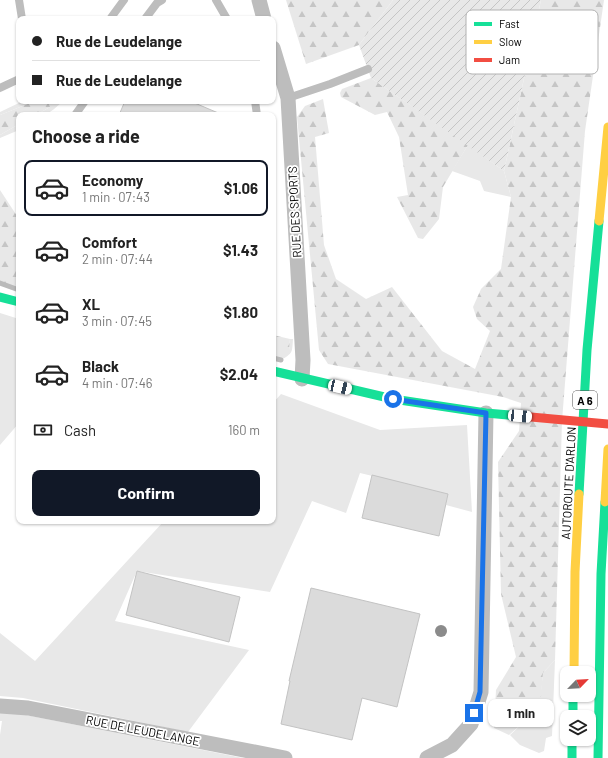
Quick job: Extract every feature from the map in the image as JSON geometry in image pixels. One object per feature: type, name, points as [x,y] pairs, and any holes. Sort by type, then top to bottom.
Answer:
[{"type":"main road","name":"AUTOROUTE D'ARLON","points":[[574,666],[575,572],[587,350],[608,127]]},
{"type":"main road","points":[[0,297],[16,301]]},
{"type":"main road","points":[[276,373],[393,399],[486,413],[608,424]]},
{"type":"main road","points":[[598,758],[601,574],[608,449]]},
{"type":"main road","points":[[572,746],[572,758]]},
{"type":"street","points":[[259,0],[263,16]]},
{"type":"street","name":"RUE DES SPORTS","points":[[276,58],[288,98],[303,360],[302,379]]},
{"type":"street","points":[[427,758],[452,745],[471,724],[480,692],[486,413]]},
{"type":"street","name":"RUE DE LEUDELANGE","points":[[0,706],[28,708],[285,758]]},
{"type":"lane","points":[[19,0],[22,16]]},
{"type":"lane","points":[[112,16],[124,0]]},
{"type":"lane","points":[[147,16],[157,2],[162,0]]},
{"type":"lane","points":[[216,0],[225,16]]},
{"type":"lane","points":[[288,98],[368,69]]},
{"type":"lane","points":[[0,88],[16,80]]},
{"type":"green space","points":[[286,0],[393,0],[359,45],[306,64]]},
{"type":"green space","points":[[393,0],[541,0],[539,10],[466,10],[466,74],[525,74],[504,171],[371,78],[359,45]]},
{"type":"green space","points":[[541,0],[604,0],[598,41],[598,10],[539,10]]},
{"type":"green space","points":[[525,74],[593,74],[585,131],[562,421],[555,660],[543,673],[540,708],[509,735],[494,728],[496,690],[516,657],[501,594],[498,462],[519,431],[521,403],[503,397],[328,364],[319,350],[297,117],[305,106],[323,99],[329,133],[315,137],[324,245],[336,279],[366,299],[392,287],[442,351],[475,369],[490,331],[477,319],[473,307],[481,289],[501,269],[511,197],[504,171]]},
{"type":"green space","points":[[371,78],[468,145],[443,187],[439,219],[423,239],[418,238],[397,197],[408,195],[399,137],[387,112],[375,115],[341,97],[340,93],[342,89]]},
{"type":"green space","points":[[17,104],[28,104],[0,115],[0,112]]},
{"type":"green space","points":[[28,104],[49,104],[50,107],[41,112],[16,112],[16,126],[0,135],[0,115]]},
{"type":"green space","points":[[49,104],[59,104],[49,112],[41,112],[50,107]]},
{"type":"green space","points":[[16,126],[16,131],[0,138],[0,135]]},
{"type":"green space","points":[[468,145],[504,171],[511,197],[484,191],[480,181],[452,171]]},
{"type":"green space","points":[[0,190],[16,214],[16,289],[0,283]]},
{"type":"green space","points":[[0,313],[16,318],[16,426],[0,445]]},
{"type":"green space","points":[[276,336],[290,339],[289,350],[276,350]]},
{"type":"green space","points":[[290,339],[293,339],[290,354],[281,360],[276,359],[276,350],[289,350]]},
{"type":"green space","points":[[281,394],[380,430],[467,425],[472,512],[446,505],[448,494],[360,473],[346,513],[312,501],[270,592],[137,571],[115,621],[249,650],[188,732],[23,698],[0,696],[0,633],[35,661],[161,524],[276,524],[276,400]]},
{"type":"green space","points":[[555,660],[552,736],[546,738],[544,751],[539,753],[520,745],[510,735],[539,708],[543,673]]},
{"type":"green space","points":[[0,712],[21,714],[243,758],[0,758],[0,735],[2,721],[0,721]]},
{"type":"building","points":[[124,104],[197,104],[216,112],[120,112]]},
{"type":"building","points":[[372,475],[448,494],[439,536],[362,518]]},
{"type":"building","points":[[137,571],[240,597],[229,642],[126,615]]},
{"type":"building","points":[[311,588],[420,614],[397,707],[362,698],[352,740],[281,724],[289,681]]},
{"type":"waterway","points":[[0,283],[16,289]]},
{"type":"waterway","points":[[276,359],[281,360]]},
{"type":"traffic: fast","points":[[579,494],[587,350],[599,221]]},
{"type":"traffic: fast","points":[[0,297],[16,301]]},
{"type":"traffic: fast","points":[[276,372],[393,399],[486,413],[520,416]]},
{"type":"traffic: fast","points":[[598,758],[601,574],[605,502]]},
{"type":"traffic: fast","points":[[573,702],[573,710]]},
{"type":"traffic: fast","points":[[572,746],[572,758]]},
{"type":"traffic: slow","points":[[599,221],[608,127]]},
{"type":"traffic: slow","points":[[605,502],[608,449]]},
{"type":"traffic: slow","points":[[574,666],[575,572],[579,494]]},
{"type":"traffic: jam","points":[[520,416],[608,424]]},
{"type":"route","points":[[393,399],[486,413],[480,692],[474,713]]}]
